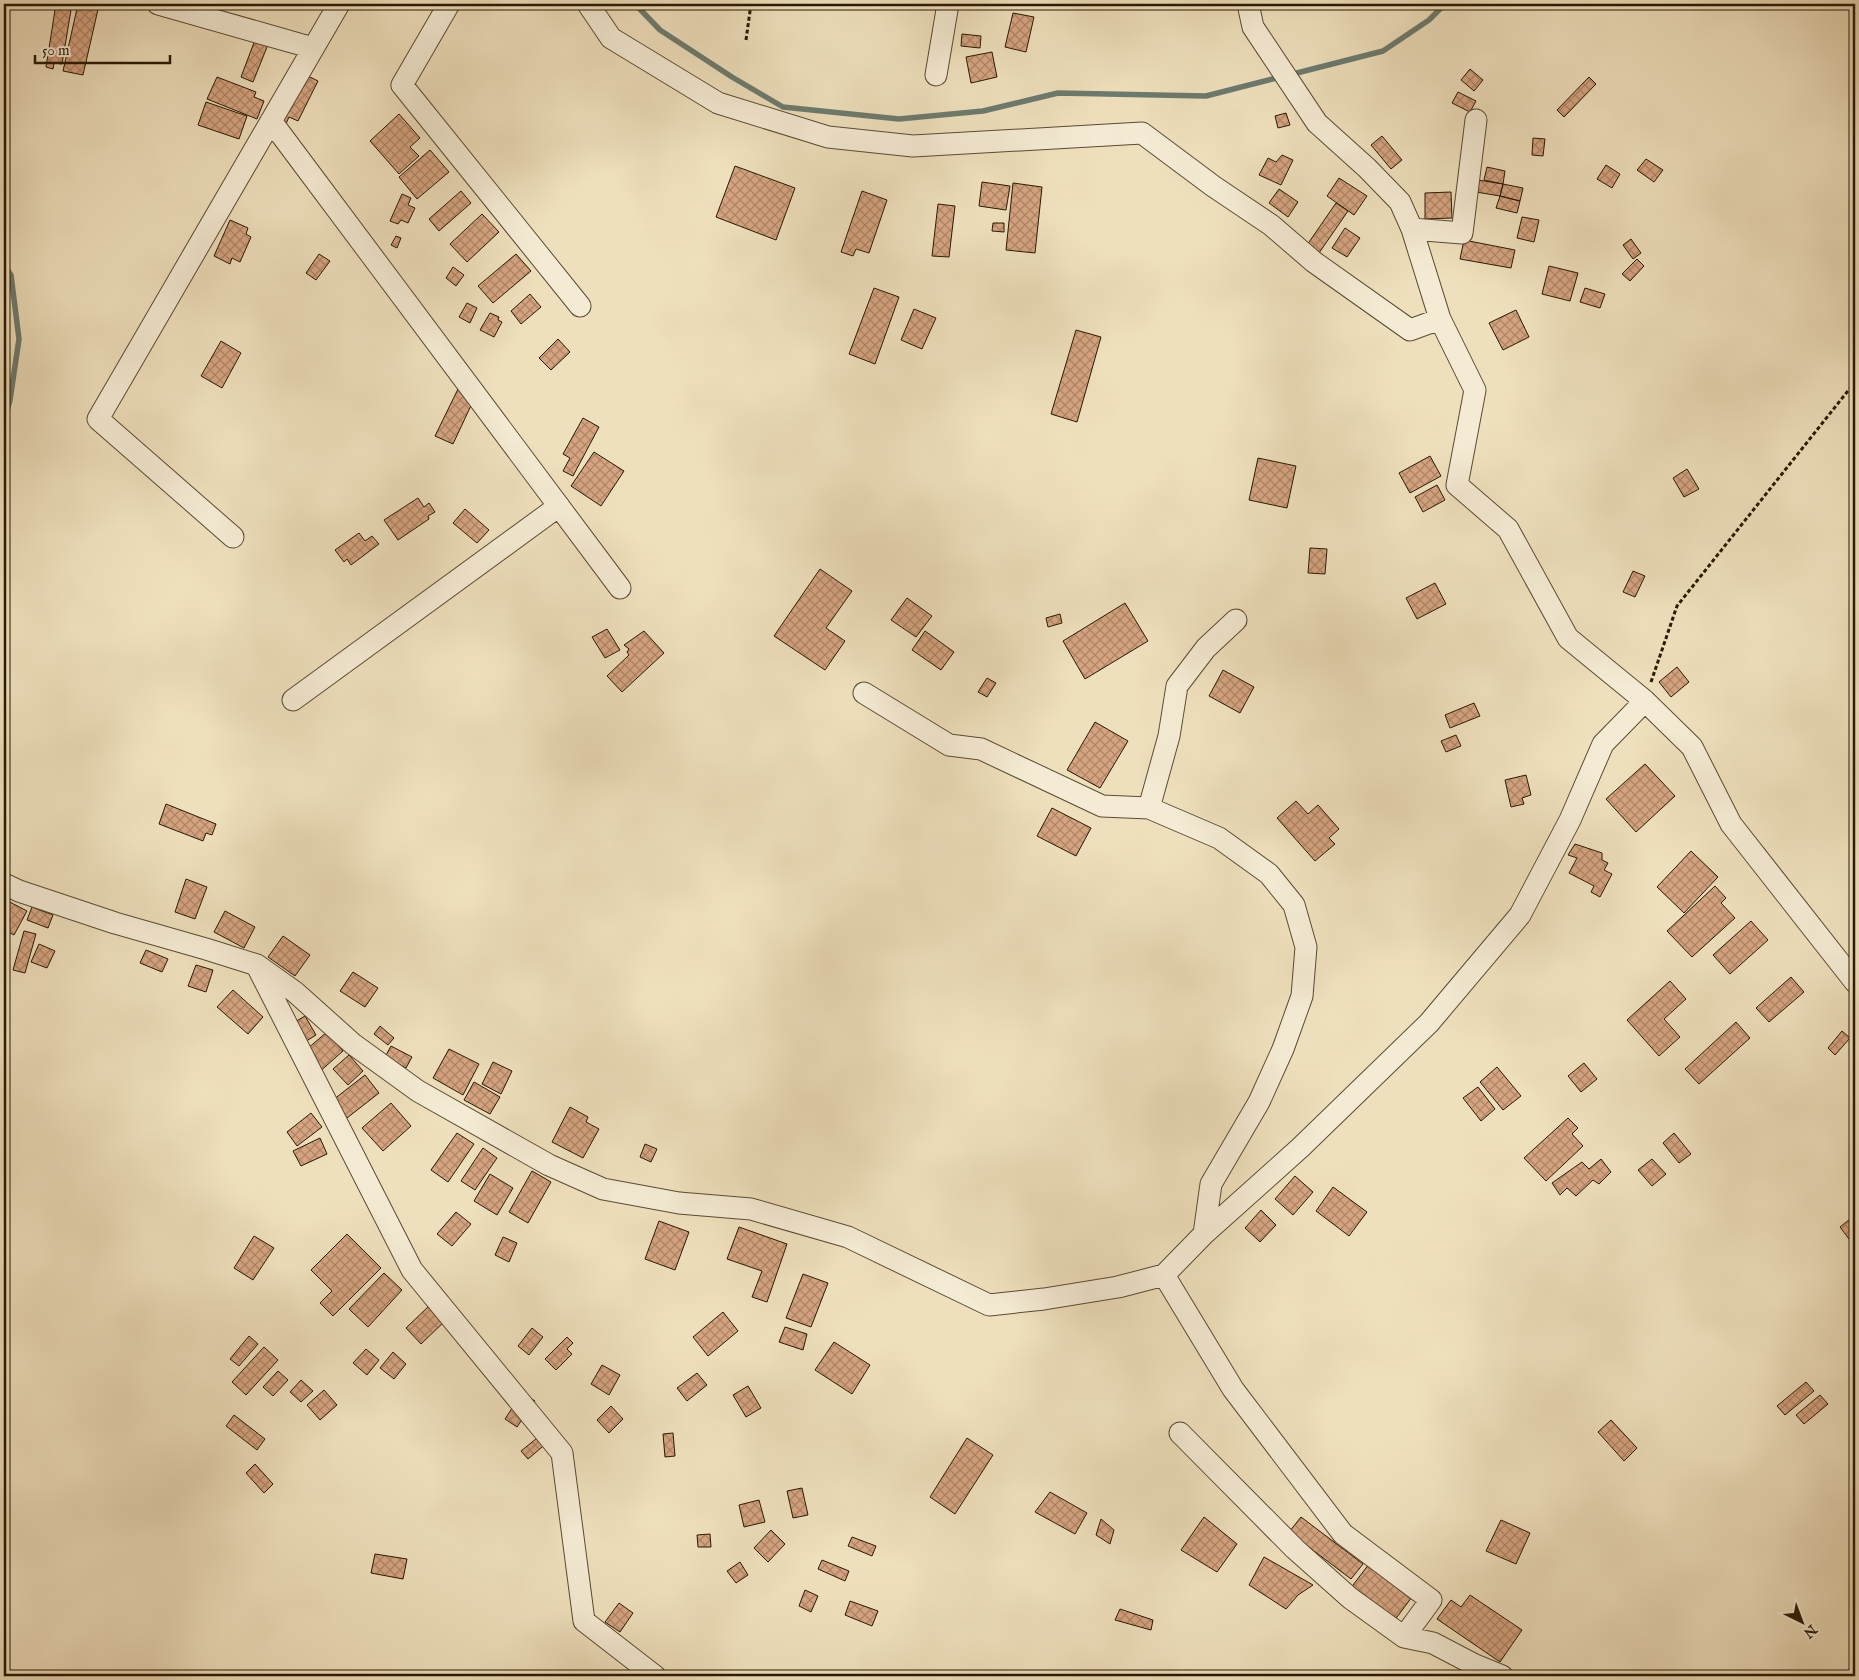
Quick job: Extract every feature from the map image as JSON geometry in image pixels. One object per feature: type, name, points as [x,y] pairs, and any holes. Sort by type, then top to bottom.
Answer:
[{"type":"street","points":[[158,4],[313,48]]},
{"type":"street","points":[[233,537],[98,419],[339,4]]},
{"type":"street","points":[[449,4],[402,85],[580,306]]},
{"type":"street","points":[[588,4],[611,38],[718,103],[828,137],[913,146],[1142,133],[1271,226],[1314,262],[1410,330],[1440,319]]},
{"type":"street","points":[[936,75],[948,4]]},
{"type":"street","points":[[1248,4],[1253,27],[1316,123],[1367,168],[1400,202],[1412,229],[1440,319],[1475,390],[1457,485],[1508,529],[1568,638],[1644,701],[1692,747],[1731,824],[1855,982]]},
{"type":"street","points":[[1412,229],[1462,233],[1476,120]]},
{"type":"street","points":[[271,121],[620,588]]},
{"type":"street","points":[[293,700],[559,506]]},
{"type":"street","points":[[1149,808],[1169,736],[1178,686],[1206,648],[1236,620]]},
{"type":"street","points":[[864,694],[949,745],[981,749],[1102,806],[1149,808],[1219,838],[1269,874],[1294,905],[1306,947],[1302,996],[1283,1049],[1260,1102],[1211,1184],[1204,1234]]},
{"type":"street","points":[[4,884],[19,891],[115,923],[256,965],[295,992],[353,1044],[418,1091],[549,1166],[604,1189],[679,1203],[751,1209],[848,1237],[989,1305],[1044,1299],[1118,1287],[1164,1275],[1204,1234],[1300,1148],[1429,1024],[1520,915],[1570,820],[1603,744],[1644,701]]},
{"type":"street","points":[[256,965],[412,1270],[562,1453],[584,1621],[655,1676]]},
{"type":"street","points":[[1164,1275],[1233,1388],[1343,1534],[1431,1600],[1404,1637]]},
{"type":"street","points":[[1180,1434],[1295,1549],[1350,1598],[1404,1637],[1433,1643],[1475,1665],[1502,1676]]},
{"type":"path","points":[[746,40],[751,4]]},
{"type":"path","points":[[1644,701],[1677,606],[1855,382]]},
{"type":"building","points":[[56,4],[72,4],[62,64],[54,63],[53,69],[46,67]]},
{"type":"building","points":[[78,4],[99,5],[83,75],[63,71]]},
{"type":"building","points":[[1013,13],[1034,17],[1026,52],[1005,47]]},
{"type":"building","points":[[258,32],[271,37],[253,82],[241,77]]},
{"type":"building","points":[[962,34],[981,36],[980,48],[961,46]]},
{"type":"building","points":[[992,52],[997,77],[971,83],[966,57]]},
{"type":"building","points":[[1470,69],[1483,80],[1474,91],[1461,80]]},
{"type":"building","points":[[300,72],[318,81],[298,121],[289,117],[285,126],[275,121]]},
{"type":"building","points":[[217,77],[256,92],[254,97],[264,101],[257,119],[207,99]]},
{"type":"building","points":[[1589,77],[1596,84],[1564,117],[1557,110]]},
{"type":"building","points":[[1458,92],[1476,101],[1470,112],[1452,103]]},
{"type":"building","points":[[206,102],[247,116],[239,139],[198,125]]},
{"type":"building","points":[[1286,113],[1290,125],[1278,128],[1275,116]]},
{"type":"building","points":[[399,114],[420,138],[410,147],[419,156],[399,174],[370,141]]},
{"type":"building","points":[[1382,136],[1402,160],[1391,169],[1371,145]]},
{"type":"building","points":[[1533,138],[1545,139],[1543,156],[1532,155]]},
{"type":"building","points":[[430,150],[449,172],[417,199],[399,177]]},
{"type":"building","points":[[1282,155],[1293,160],[1281,185],[1259,175],[1268,158],[1276,162]]},
{"type":"building","points":[[1646,159],[1663,170],[1654,182],[1637,170]]},
{"type":"building","points":[[1606,165],[1620,174],[1612,188],[1597,179]]},
{"type":"building","points":[[735,166],[795,188],[776,240],[716,217]]},
{"type":"building","points":[[1487,167],[1505,171],[1503,184],[1484,180]]},
{"type":"building","points":[[1339,178],[1367,196],[1354,215],[1327,196]]},
{"type":"building","points":[[1478,180],[1503,184],[1500,196],[1476,192]]},
{"type":"building","points":[[982,182],[1010,186],[1006,210],[979,206]]},
{"type":"building","points":[[1013,183],[1042,187],[1035,253],[1006,250]]},
{"type":"building","points":[[1503,184],[1523,188],[1520,201],[1500,196]]},
{"type":"building","points":[[1279,189],[1298,202],[1288,217],[1269,203]]},
{"type":"building","points":[[461,191],[471,203],[439,231],[429,219]]},
{"type":"building","points":[[862,191],[887,200],[869,253],[856,249],[853,256],[841,252]]},
{"type":"building","points":[[1451,192],[1452,218],[1425,219],[1425,193]]},
{"type":"building","points":[[402,194],[411,198],[408,205],[415,208],[408,223],[401,220],[398,224],[390,221]]},
{"type":"building","points":[[1500,196],[1520,201],[1517,213],[1496,208]]},
{"type":"building","points":[[1336,203],[1348,211],[1319,253],[1307,245]]},
{"type":"building","points":[[938,204],[955,206],[949,257],[932,256]]},
{"type":"building","points":[[482,214],[499,232],[467,262],[450,244]]},
{"type":"building","points":[[1522,217],[1539,220],[1534,242],[1517,238]]},
{"type":"building","points":[[230,220],[248,228],[246,234],[251,237],[240,262],[232,258],[230,264],[214,256]]},
{"type":"building","points":[[993,223],[1004,223],[1004,232],[992,231]]},
{"type":"building","points":[[1345,228],[1360,238],[1347,257],[1332,248]]},
{"type":"building","points":[[396,236],[401,238],[397,248],[391,245]]},
{"type":"building","points":[[1631,239],[1641,253],[1633,259],[1623,245]]},
{"type":"building","points":[[1464,240],[1515,250],[1511,268],[1460,259]]},
{"type":"building","points":[[319,254],[330,261],[316,280],[306,273]]},
{"type":"building","points":[[516,254],[531,271],[493,303],[478,286]]},
{"type":"building","points":[[1637,259],[1644,266],[1630,281],[1622,274]]},
{"type":"building","points":[[1549,266],[1578,273],[1570,301],[1542,294]]},
{"type":"building","points":[[453,267],[464,275],[456,286],[446,278]]},
{"type":"building","points":[[874,288],[899,297],[875,364],[849,354]]},
{"type":"building","points":[[1585,288],[1605,294],[1600,308],[1580,302]]},
{"type":"building","points":[[530,294],[541,307],[521,324],[511,311]]},
{"type":"building","points":[[467,303],[477,308],[470,323],[459,317]]},
{"type":"building","points":[[914,309],[936,318],[922,349],[901,340]]},
{"type":"building","points":[[1516,310],[1529,337],[1503,350],[1489,323]]},
{"type":"building","points":[[490,313],[499,317],[498,320],[502,322],[494,337],[480,330]]},
{"type":"building","points":[[1076,330],[1101,337],[1077,422],[1051,414]]},
{"type":"building","points":[[558,339],[570,352],[551,370],[539,358]]},
{"type":"building","points":[[221,341],[241,353],[222,388],[201,376]]},
{"type":"building","points":[[458,389],[475,397],[453,444],[435,436]]},
{"type":"building","points":[[583,418],[599,427],[573,476],[563,471],[570,458],[563,454]]},
{"type":"building","points":[[594,452],[624,471],[601,506],[571,486]]},
{"type":"building","points":[[1430,456],[1441,476],[1410,493],[1399,473]]},
{"type":"building","points":[[1258,458],[1296,466],[1287,508],[1249,500]]},
{"type":"building","points":[[1687,469],[1699,489],[1684,497],[1673,478]]},
{"type":"building","points":[[1437,485],[1445,500],[1423,512],[1415,497]]},
{"type":"building","points":[[418,498],[424,507],[429,503],[435,512],[428,516],[429,519],[398,540],[384,520]]},
{"type":"building","points":[[465,509],[489,530],[477,543],[453,523]]},
{"type":"building","points":[[359,533],[365,541],[372,536],[379,544],[351,565],[347,559],[344,562],[335,550]]},
{"type":"building","points":[[1310,548],[1327,549],[1325,574],[1308,573]]},
{"type":"building","points":[[820,569],[852,591],[826,628],[845,641],[825,670],[774,636]]},
{"type":"building","points":[[1633,571],[1645,576],[1635,597],[1623,592]]},
{"type":"building","points":[[1435,583],[1446,604],[1417,619],[1406,598]]},
{"type":"building","points":[[907,598],[932,616],[916,637],[891,620]]},
{"type":"building","points":[[1125,603],[1148,641],[1085,679],[1063,641]]},
{"type":"building","points":[[1060,614],[1062,623],[1048,627],[1046,618]]},
{"type":"building","points":[[607,629],[620,650],[605,658],[592,637]]},
{"type":"building","points":[[644,631],[664,653],[622,692],[607,676],[629,655],[627,652],[629,649],[624,645]]},
{"type":"building","points":[[925,631],[954,652],[941,670],[912,650]]},
{"type":"building","points":[[1677,667],[1689,682],[1671,697],[1659,682]]},
{"type":"building","points":[[1223,670],[1254,687],[1240,713],[1209,696]]},
{"type":"building","points":[[987,678],[996,683],[987,697],[978,692]]},
{"type":"building","points":[[1474,703],[1480,716],[1450,728],[1445,715]]},
{"type":"building","points":[[1095,722],[1128,741],[1100,788],[1067,770]]},
{"type":"building","points":[[1456,735],[1461,746],[1446,752],[1441,741]]},
{"type":"building","points":[[1645,764],[1675,796],[1636,832],[1606,799]]},
{"type":"building","points":[[1526,775],[1531,795],[1522,798],[1524,804],[1511,807],[1505,780]]},
{"type":"building","points":[[1296,801],[1308,814],[1318,805],[1339,829],[1329,838],[1335,844],[1315,861],[1277,818]]},
{"type":"building","points":[[166,804],[216,824],[212,835],[206,833],[203,841],[159,824]]},
{"type":"building","points":[[1052,808],[1091,828],[1076,856],[1037,836]]},
{"type":"building","points":[[1575,844],[1602,853],[1602,860],[1608,863],[1604,870],[1612,874],[1600,897],[1591,892],[1594,886],[1569,873],[1577,858],[1568,855]]},
{"type":"building","points":[[1691,851],[1718,877],[1684,913],[1657,887]]},
{"type":"building","points":[[186,879],[207,887],[195,919],[175,912]]},
{"type":"building","points":[[1715,886],[1726,898],[1721,903],[1735,918],[1692,957],[1667,931]]},
{"type":"building","points":[[4,899],[27,911],[14,935],[4,930]]},
{"type":"building","points":[[32,907],[53,915],[48,928],[27,920]]},
{"type":"building","points":[[225,911],[255,927],[244,948],[214,932]]},
{"type":"building","points":[[1751,921],[1768,940],[1730,974],[1713,955]]},
{"type":"building","points":[[24,931],[36,934],[25,973],[13,970]]},
{"type":"building","points":[[283,936],[310,955],[295,976],[268,957]]},
{"type":"building","points":[[39,944],[55,951],[47,968],[31,962]]},
{"type":"building","points":[[146,950],[168,959],[162,972],[140,963]]},
{"type":"building","points":[[196,965],[213,970],[206,992],[188,986]]},
{"type":"building","points":[[353,972],[378,988],[365,1007],[340,991]]},
{"type":"building","points":[[1791,977],[1804,992],[1769,1022],[1756,1008]]},
{"type":"building","points":[[1670,981],[1686,999],[1664,1019],[1680,1037],[1659,1056],[1627,1020]]},
{"type":"building","points":[[233,990],[263,1017],[248,1034],[217,1007]]},
{"type":"building","points":[[305,1016],[316,1035],[300,1045],[288,1026]]},
{"type":"building","points":[[1736,1022],[1750,1038],[1699,1084],[1685,1069]]},
{"type":"building","points":[[380,1026],[394,1038],[388,1045],[374,1034]]},
{"type":"building","points":[[1842,1031],[1850,1038],[1835,1055],[1828,1048]]},
{"type":"building","points":[[327,1032],[343,1051],[317,1074],[300,1055]]},
{"type":"building","points":[[391,1046],[412,1057],[406,1068],[385,1057]]},
{"type":"building","points":[[449,1049],[479,1064],[463,1095],[433,1078]]},
{"type":"building","points":[[349,1055],[363,1071],[348,1085],[333,1069]]},
{"type":"building","points":[[493,1062],[512,1071],[501,1094],[482,1084]]},
{"type":"building","points":[[1584,1063],[1597,1079],[1581,1092],[1568,1076]]},
{"type":"building","points":[[1497,1067],[1521,1096],[1503,1110],[1480,1082]]},
{"type":"building","points":[[365,1075],[379,1093],[338,1125],[324,1107]]},
{"type":"building","points":[[474,1082],[500,1097],[490,1114],[464,1100]]},
{"type":"building","points":[[1478,1087],[1495,1109],[1481,1121],[1463,1098]]},
{"type":"building","points":[[391,1103],[411,1126],[383,1151],[362,1128]]},
{"type":"building","points":[[570,1107],[588,1117],[586,1122],[599,1129],[583,1158],[552,1142]]},
{"type":"building","points":[[311,1113],[322,1127],[297,1146],[287,1132]]},
{"type":"building","points":[[1568,1118],[1578,1128],[1572,1134],[1583,1146],[1546,1181],[1524,1158]]},
{"type":"building","points":[[457,1133],[474,1144],[448,1182],[431,1170]]},
{"type":"building","points":[[1674,1133],[1691,1154],[1679,1163],[1663,1143]]},
{"type":"building","points":[[320,1138],[327,1154],[301,1166],[293,1151]]},
{"type":"building","points":[[645,1144],[657,1149],[651,1162],[640,1157]]},
{"type":"building","points":[[483,1148],[497,1158],[475,1190],[461,1181]]},
{"type":"building","points":[[1601,1159],[1611,1172],[1599,1184],[1593,1180],[1576,1196],[1567,1188],[1560,1195],[1552,1183],[1582,1162],[1589,1169]]},
{"type":"building","points":[[1652,1159],[1666,1174],[1652,1186],[1638,1170]]},
{"type":"building","points":[[532,1171],[551,1182],[528,1223],[509,1212]]},
{"type":"building","points":[[490,1174],[513,1188],[497,1215],[474,1201]]},
{"type":"building","points":[[1295,1176],[1313,1192],[1293,1215],[1275,1199]]},
{"type":"building","points":[[1333,1187],[1367,1212],[1349,1236],[1316,1211]]},
{"type":"building","points":[[1261,1210],[1276,1225],[1260,1242],[1245,1228]]},
{"type":"building","points":[[456,1212],[471,1224],[452,1246],[437,1234]]},
{"type":"building","points":[[1855,1215],[1855,1247],[1840,1227]]},
{"type":"building","points":[[659,1221],[689,1232],[675,1270],[645,1259]]},
{"type":"building","points":[[739,1227],[787,1244],[767,1302],[752,1297],[762,1271],[727,1259]]},
{"type":"building","points":[[347,1234],[381,1268],[333,1316],[320,1303],[332,1291],[311,1270]]},
{"type":"building","points":[[254,1236],[274,1248],[253,1280],[234,1268]]},
{"type":"building","points":[[503,1237],[517,1243],[509,1262],[495,1255]]},
{"type":"building","points":[[384,1273],[402,1290],[368,1327],[349,1309]]},
{"type":"building","points":[[803,1274],[828,1283],[811,1327],[786,1318]]},
{"type":"building","points":[[430,1305],[445,1321],[421,1344],[406,1328]]},
{"type":"building","points":[[723,1312],[738,1331],[708,1356],[693,1337]]},
{"type":"building","points":[[785,1327],[807,1334],[803,1350],[779,1342]]},
{"type":"building","points":[[532,1328],[543,1337],[529,1355],[518,1346]]},
{"type":"building","points":[[249,1336],[258,1344],[239,1366],[230,1359]]},
{"type":"building","points":[[567,1337],[573,1343],[567,1349],[572,1354],[556,1370],[545,1359]]},
{"type":"building","points":[[834,1342],[870,1365],[852,1394],[815,1370]]},
{"type":"building","points":[[264,1347],[278,1360],[246,1395],[232,1382]]},
{"type":"building","points":[[366,1349],[379,1360],[367,1375],[353,1363]]},
{"type":"building","points":[[393,1352],[406,1364],[394,1379],[380,1368]]},
{"type":"building","points":[[602,1365],[620,1375],[609,1395],[591,1384]]},
{"type":"building","points":[[278,1371],[288,1380],[273,1396],[263,1387]]},
{"type":"building","points":[[697,1373],[707,1385],[687,1401],[677,1388]]},
{"type":"building","points":[[301,1380],[313,1391],[301,1402],[290,1392]]},
{"type":"building","points":[[1806,1382],[1814,1391],[1785,1415],[1777,1406]]},
{"type":"building","points":[[748,1386],[761,1408],[746,1417],[733,1395]]},
{"type":"building","points":[[324,1390],[337,1405],[320,1420],[307,1405]]},
{"type":"building","points":[[522,1393],[535,1401],[517,1427],[505,1419]]},
{"type":"building","points":[[1820,1395],[1828,1404],[1804,1424],[1796,1415]]},
{"type":"building","points":[[611,1406],[623,1419],[609,1433],[597,1420]]},
{"type":"building","points":[[234,1415],[265,1439],[257,1450],[226,1426]]},
{"type":"building","points":[[1611,1420],[1637,1448],[1624,1461],[1598,1432]]},
{"type":"building","points":[[673,1433],[675,1456],[665,1457],[663,1434]]},
{"type":"building","points":[[542,1434],[548,1442],[528,1459],[521,1451]]},
{"type":"building","points":[[967,1438],[993,1455],[955,1514],[930,1497]]},
{"type":"building","points":[[255,1464],[273,1484],[264,1493],[246,1473]]},
{"type":"building","points":[[802,1488],[808,1515],[793,1518],[787,1491]]},
{"type":"building","points":[[1050,1492],[1087,1513],[1075,1534],[1035,1512]]},
{"type":"building","points":[[759,1500],[765,1522],[744,1527],[739,1505]]},
{"type":"building","points":[[1204,1517],[1237,1544],[1217,1572],[1181,1550]]},
{"type":"building","points":[[1301,1517],[1363,1564],[1351,1579],[1289,1532]]},
{"type":"building","points":[[1101,1519],[1114,1530],[1110,1544],[1096,1535]]},
{"type":"building","points":[[1501,1520],[1530,1533],[1516,1564],[1486,1551]]},
{"type":"building","points":[[771,1530],[785,1544],[768,1562],[754,1548]]},
{"type":"building","points":[[710,1534],[711,1547],[698,1547],[697,1535]]},
{"type":"building","points":[[852,1537],[876,1546],[872,1556],[848,1546]]},
{"type":"building","points":[[375,1554],[407,1559],[403,1579],[371,1573]]},
{"type":"building","points":[[1264,1557],[1313,1585],[1298,1595],[1286,1609],[1249,1585]]},
{"type":"building","points":[[822,1560],[849,1571],[845,1581],[818,1569]]},
{"type":"building","points":[[740,1562],[748,1575],[736,1583],[727,1571]]},
{"type":"building","points":[[1369,1564],[1412,1597],[1394,1621],[1350,1589]]},
{"type":"building","points":[[805,1590],[818,1596],[811,1612],[799,1606]]},
{"type":"building","points":[[1470,1595],[1522,1630],[1500,1662],[1437,1619],[1451,1600],[1461,1607]]},
{"type":"building","points":[[850,1601],[878,1611],[872,1626],[845,1615]]},
{"type":"building","points":[[619,1603],[633,1613],[620,1632],[605,1622]]},
{"type":"building","points":[[1120,1609],[1153,1620],[1151,1630],[1115,1620]]},
{"type":"waterway","points":[[635,4],[660,30],[732,77],[783,107],[899,119],[983,111],[1058,93],[1206,96],[1280,77]]},
{"type":"waterway","points":[[1289,75],[1383,51],[1429,20],[1445,4]]},
{"type":"waterway","points":[[4,265],[11,275],[19,339],[10,400],[4,422]]}]
